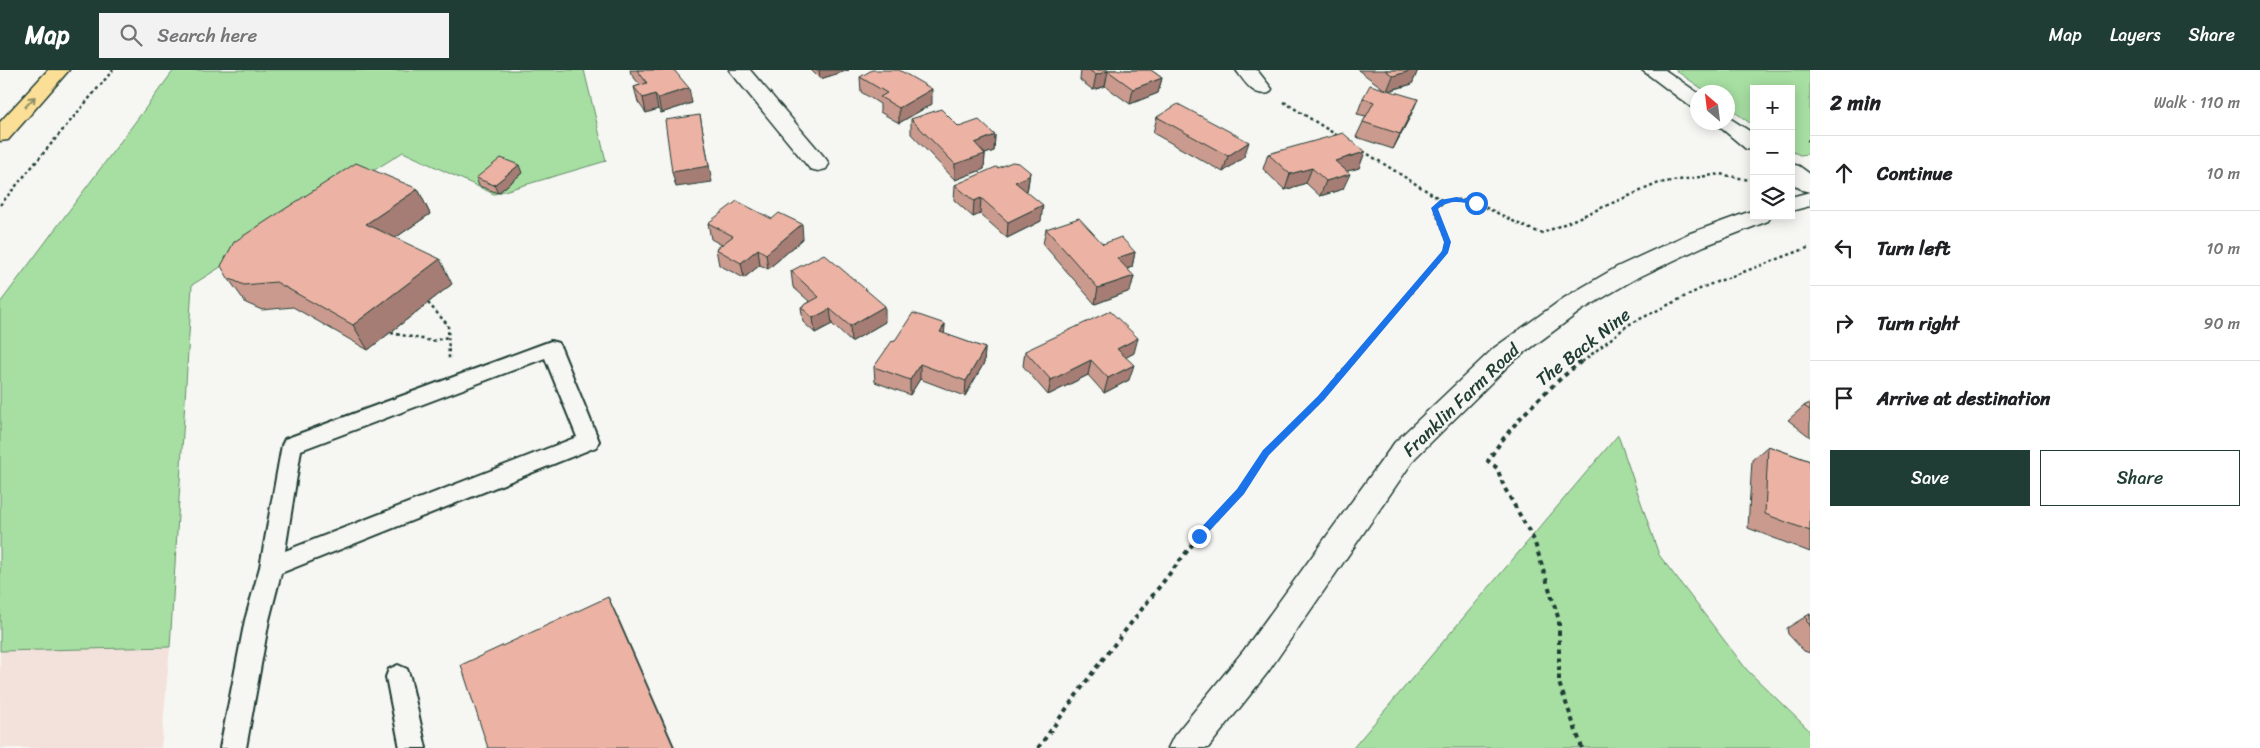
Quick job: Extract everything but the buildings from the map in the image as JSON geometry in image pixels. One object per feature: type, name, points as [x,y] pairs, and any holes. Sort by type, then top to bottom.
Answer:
[{"type":"highway","points":[[0,134],[59,70]]},
{"type":"street","points":[[739,70],[818,164]]},
{"type":"street","points":[[1246,70],[1262,89]]},
{"type":"street","points":[[1652,70],[1690,97]]},
{"type":"street","points":[[1735,130],[1750,141]]},
{"type":"street","points":[[1795,175],[1810,185]]},
{"type":"street","points":[[1795,203],[1810,199]]},
{"type":"street","name":"Franklin Farm Road","points":[[1186,748],[1256,661],[1405,450],[1503,355],[1573,304],[1626,273],[1696,240],[1750,220]]},
{"type":"lane","points":[[233,748],[255,630],[271,567],[292,445],[551,348],[589,440],[271,567]]},
{"type":"lane","points":[[398,677],[412,748]]},
{"type":"path","points":[[0,204],[113,70]]},
{"type":"path","points":[[1262,89],[1344,140]]},
{"type":"path","points":[[1810,139],[1808,141],[1810,150]]},
{"type":"path","points":[[1361,150],[1443,201]]},
{"type":"path","points":[[1038,748],[1096,668],[1199,536],[1240,492],[1266,453],[1321,398],[1446,252],[1448,242],[1434,208],[1443,201],[1457,199],[1476,203],[1528,230],[1542,233],[1659,182],[1720,174],[1750,180]]},
{"type":"path","name":"The Back Nine","points":[[1582,748],[1566,708],[1559,683],[1559,620],[1534,540],[1504,487],[1497,468],[1488,461],[1496,448],[1552,385],[1628,324],[1706,286],[1810,247]]},
{"type":"path","points":[[428,303],[448,325],[448,356],[457,383]]},
{"type":"path","points":[[390,332],[432,341],[448,337]]},
{"type":"shaded area","points":[[170,647],[161,748],[0,748],[0,651]]},
{"type":"green space","points":[[174,70],[584,70],[606,161],[494,194],[403,152],[192,285],[170,647],[0,651],[0,303]]},
{"type":"green space","points":[[1675,70],[1810,70],[1810,154],[1800,155],[1795,153],[1795,85],[1750,85],[1750,123],[1735,112],[1735,85],[1697,85]]},
{"type":"green space","points":[[1618,435],[1659,555],[1747,670],[1810,731],[1810,748],[1353,748]]},
{"type":"route","points":[[1199,536],[1240,492],[1266,453],[1321,398],[1446,252],[1448,242],[1434,208],[1443,201],[1457,199],[1476,203]]}]
